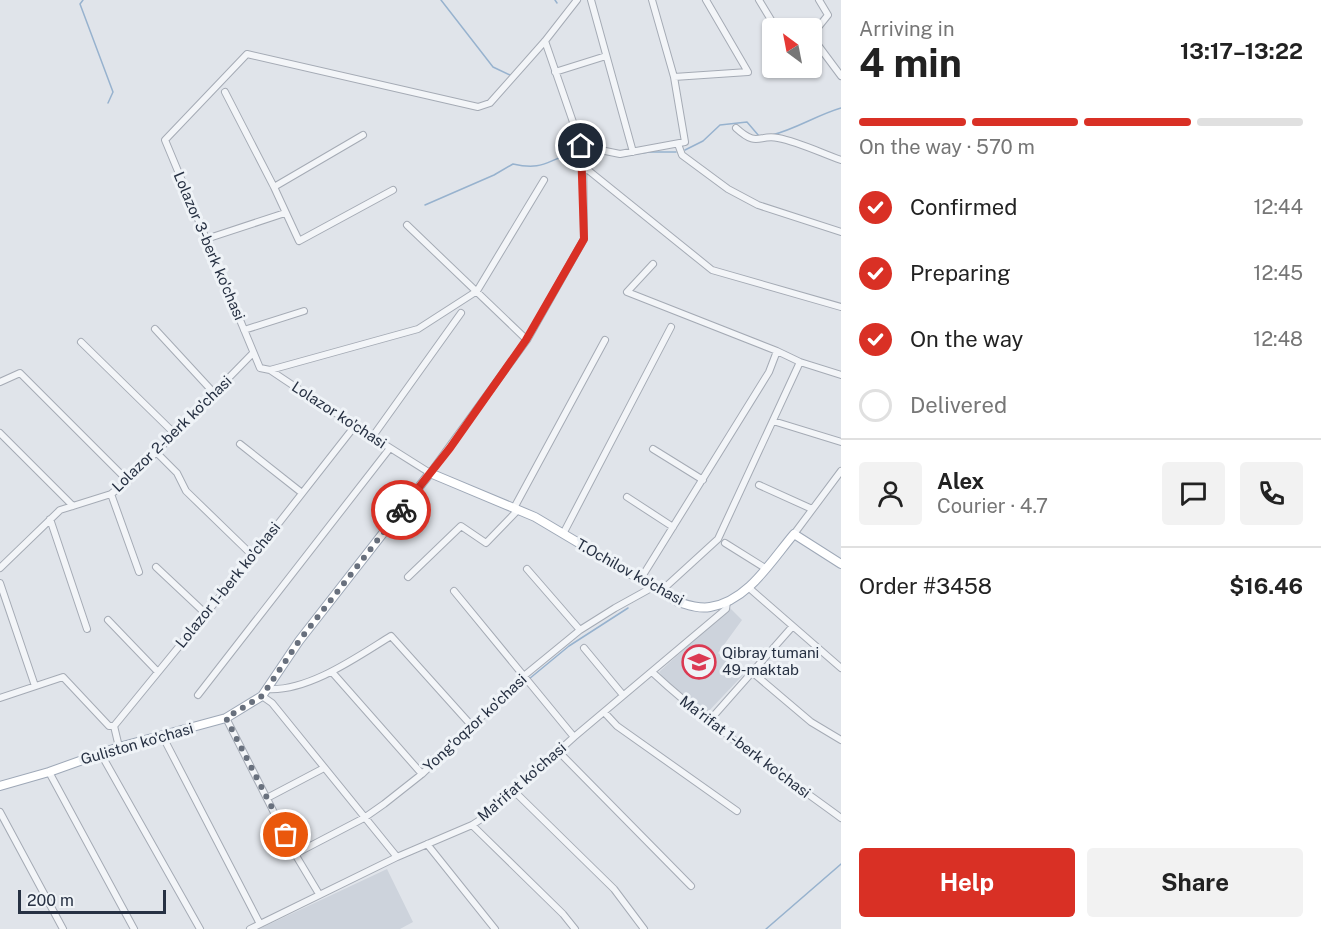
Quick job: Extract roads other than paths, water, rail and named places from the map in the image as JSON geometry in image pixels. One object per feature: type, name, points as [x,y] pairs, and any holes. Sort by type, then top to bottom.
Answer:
[{"type":"main road","name":"T.Ochilov ko'chasi","points":[[430,473],[516,509],[678,602],[696,607],[709,608],[728,602],[748,587],[794,534]]},
{"type":"main road","points":[[265,693],[299,641],[430,473]]},
{"type":"main road","points":[[794,534],[841,564]]},
{"type":"main road","name":"Guliston ko'chasi","points":[[0,786],[49,772],[119,747],[163,737],[226,718],[265,693]]},
{"type":"street","points":[[430,473],[526,340],[584,239],[581,146],[545,41],[577,0]]},
{"type":"street","points":[[591,0],[633,153]]},
{"type":"street","points":[[581,146],[620,154],[685,142],[674,77],[652,0]]},
{"type":"street","points":[[674,77],[748,72],[706,0]]},
{"type":"street","points":[[759,0],[770,18]]},
{"type":"street","points":[[819,0],[828,15],[822,23]]},
{"type":"street","name":"Lolazor 3-berk ko'chasi","points":[[254,353],[165,140],[247,54],[478,107],[490,103],[545,41]]},
{"type":"street","points":[[822,50],[841,76]]},
{"type":"street","points":[[555,72],[606,56]]},
{"type":"street","points":[[225,92],[299,241],[393,190]]},
{"type":"street","points":[[736,128],[745,136],[758,140],[776,137],[841,160]]},
{"type":"street","points":[[274,187],[363,135]]},
{"type":"street","points":[[678,144],[682,155],[728,189],[758,205],[841,232]]},
{"type":"street","points":[[583,166],[712,270],[841,307]]},
{"type":"street","points":[[270,370],[418,329],[477,291],[544,180]]},
{"type":"street","points":[[206,239],[285,213]]},
{"type":"street","points":[[407,225],[526,340]]},
{"type":"street","points":[[653,264],[627,292],[800,362],[841,375]]},
{"type":"street","points":[[244,330],[304,311]]},
{"type":"street","points":[[373,436],[461,313]]},
{"type":"street","points":[[563,534],[671,327]]},
{"type":"street","points":[[155,329],[214,393]]},
{"type":"street","points":[[408,577],[461,526],[486,543],[516,509],[605,340]]},
{"type":"street","points":[[81,342],[174,433]]},
{"type":"street","points":[[640,580],[769,372],[777,351]]},
{"type":"street","name":"Lolazor ko'chasi","points":[[254,353],[260,368],[270,370],[354,427],[373,436],[430,473]]},
{"type":"street","name":"Lolazor 2-berk ko'chasi","points":[[0,568],[60,510],[111,494],[128,481],[254,353]]},
{"type":"street","name":"Yong'oqzor ko'chasi","points":[[295,854],[364,818],[422,774],[525,675],[580,630],[615,608],[656,589],[718,539],[800,362]]},
{"type":"street","points":[[0,382],[20,373],[128,481]]},
{"type":"street","points":[[773,421],[841,442]]},
{"type":"street","name":"Lolazor 1-berk ko'chasi","points":[[114,726],[354,427]]},
{"type":"street","points":[[0,434],[73,506]]},
{"type":"street","points":[[240,444],[302,493]]},
{"type":"street","points":[[198,695],[390,448]]},
{"type":"street","points":[[653,449],[703,480]]},
{"type":"street","points":[[156,452],[177,473],[186,491],[252,556]]},
{"type":"street","points":[[794,534],[841,471]]},
{"type":"street","points":[[759,484],[812,510]]},
{"type":"street","points":[[111,494],[139,572]]},
{"type":"street","points":[[627,497],[673,527]]},
{"type":"street","points":[[50,519],[87,628]]},
{"type":"street","points":[[725,543],[765,568]]},
{"type":"street","points":[[156,567],[205,613]]},
{"type":"street","points":[[527,569],[580,630]]},
{"type":"street","points":[[0,583],[35,686]]},
{"type":"street","points":[[748,587],[841,668]]},
{"type":"street","points":[[454,591],[574,737]]},
{"type":"street","name":"Ma'rifat ko'chasi","points":[[250,929],[397,857],[471,825],[489,814],[574,737],[726,609],[728,602]]},
{"type":"street","points":[[108,620],[157,672]]},
{"type":"street","points":[[709,721],[792,627]]},
{"type":"street","points":[[397,857],[265,693],[332,672],[391,636],[471,725]]},
{"type":"street","points":[[584,648],[623,695]]},
{"type":"street","points":[[332,672],[422,774]]},
{"type":"street","name":"Ma’rifat 1-berk ko'chasi","points":[[652,672],[684,703],[841,818]]},
{"type":"street","points":[[752,672],[811,722],[841,740]]},
{"type":"street","points":[[0,698],[60,677],[65,678],[109,726],[114,726],[119,747]]},
{"type":"street","points":[[604,712],[617,726],[737,811]]},
{"type":"street","points":[[226,718],[295,854],[319,894]]},
{"type":"street","points":[[163,737],[261,924]]},
{"type":"street","points":[[558,751],[691,886]]},
{"type":"street","points":[[101,754],[200,929]]},
{"type":"street","points":[[267,798],[324,768]]},
{"type":"street","points":[[49,772],[134,929]]},
{"type":"street","points":[[515,792],[615,889],[644,929]]},
{"type":"street","points":[[0,813],[63,929]]},
{"type":"street","points":[[471,825],[563,914],[575,929]]},
{"type":"street","points":[[427,844],[495,929]]},
{"type":"waterway","points":[[83,0],[80,4],[113,92],[108,103]]},
{"type":"waterway","points":[[441,0],[493,67],[510,75]]},
{"type":"waterway","points":[[772,135],[841,108]]},
{"type":"waterway","points":[[685,150],[703,141],[720,125],[747,122],[759,136]]},
{"type":"waterway","points":[[585,152],[607,154]]},
{"type":"waterway","points":[[623,156],[649,152],[676,152]]},
{"type":"waterway","points":[[425,205],[494,175],[513,164],[541,165],[578,153]]},
{"type":"waterway","points":[[529,679],[569,646],[628,608]]},
{"type":"waterway","points":[[492,710],[525,683]]},
{"type":"waterway","points":[[766,929],[841,864]]},
{"type":"place","name":"Qibray tumani 49-maktab","points":[[699,662]]}]
